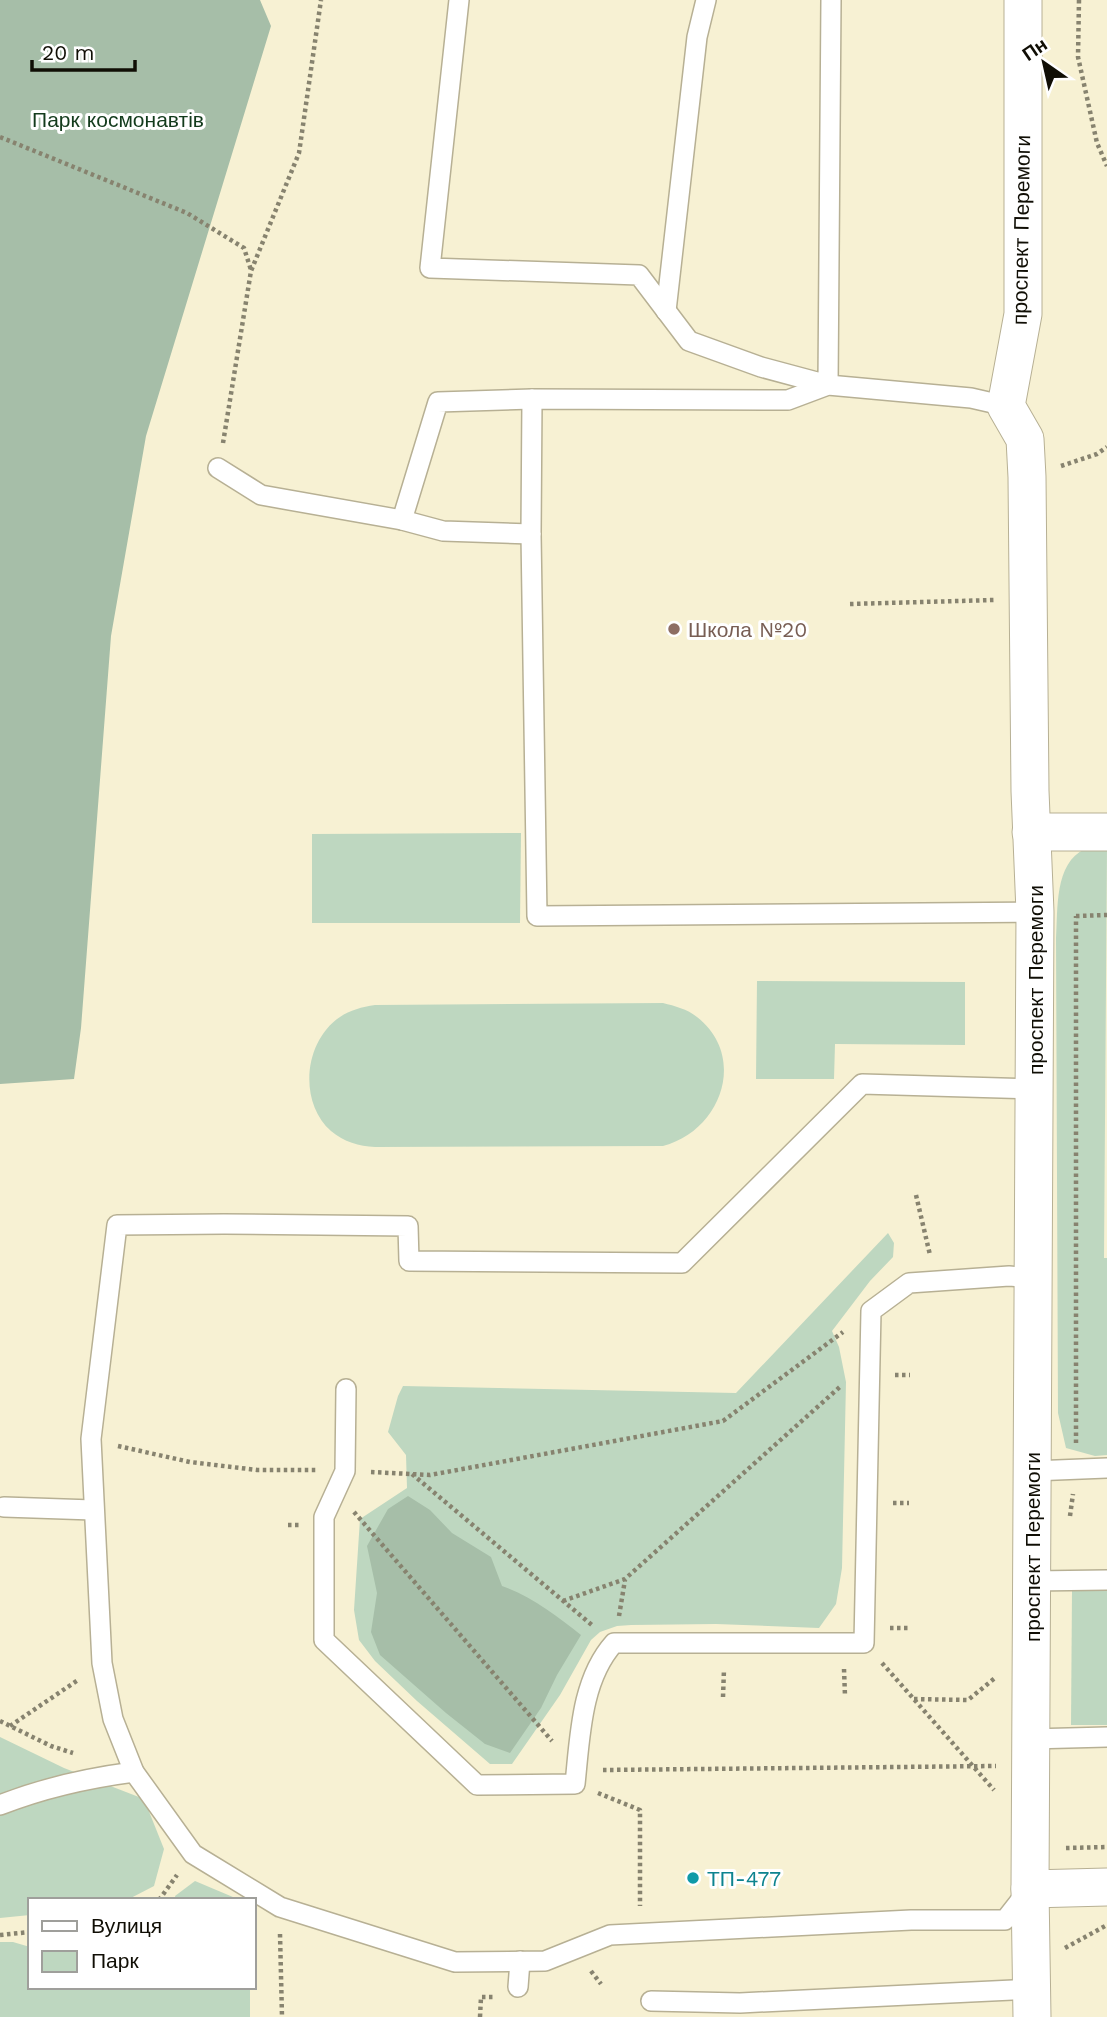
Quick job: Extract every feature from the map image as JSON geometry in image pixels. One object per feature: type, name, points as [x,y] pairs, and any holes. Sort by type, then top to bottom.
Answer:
[{"type":"street","name":"проспект Перемоги","points":[[1023,0],[1023,314],[1006,406],[1025,439],[1031,832],[1035,912],[1030,1739],[1032,2003]]},
{"type":"street","points":[[1031,832],[1107,832]]},
{"type":"street","points":[[1030,1889],[1107,1887]]},
{"type":"lane","points":[[459,0],[430,268],[639,275],[690,341],[761,367],[828,385],[971,398],[1006,406]]},
{"type":"lane","points":[[666,312],[697,37],[706,0]]},
{"type":"lane","points":[[828,385],[831,0]]},
{"type":"lane","points":[[402,520],[438,402],[532,399],[788,400],[828,385]]},
{"type":"lane","points":[[532,399],[531,534],[537,916],[1035,912]]},
{"type":"lane","points":[[218,468],[261,495],[402,520],[443,531],[531,534]]},
{"type":"lane","points":[[1030,1889],[1005,1920],[911,1920],[610,1935],[545,1961],[455,1962],[280,1907],[193,1854],[134,1772],[113,1719],[102,1663],[91,1439],[117,1225],[408,1226],[409,1261],[682,1263],[862,1084],[1035,1088]]},
{"type":"lane","points":[[346,1389],[345,1471],[324,1517],[324,1640],[477,1786],[576,1777],[585,1703],[603,1655],[614,1643],[864,1643],[871,1311],[909,1283],[1009,1276],[1034,1278]]},
{"type":"lane","points":[[1032,1471],[1107,1468]]},
{"type":"lane","points":[[5,1507],[93,1510]]},
{"type":"lane","points":[[1032,1581],[1107,1580]]},
{"type":"lane","points":[[1030,1739],[1107,1737]]},
{"type":"lane","points":[[0,1805],[35,1792],[134,1772]]},
{"type":"lane","points":[[518,1987],[520,1961]]},
{"type":"lane","points":[[651,2001],[1032,2003]]},
{"type":"path","points":[[218,468],[251,271],[299,153],[321,0]]},
{"type":"path","points":[[1079,0],[1078,57],[1097,143],[1107,166]]},
{"type":"path","points":[[0,137],[187,213],[244,247],[251,271]]},
{"type":"path","points":[[1027,477],[1097,454],[1107,447]]},
{"type":"path","points":[[850,604],[996,600]]},
{"type":"path","points":[[1076,916],[1107,915]]},
{"type":"path","points":[[916,1195],[936,1281]]},
{"type":"path","points":[[91,1439],[190,1462],[257,1470],[430,1475],[723,1421],[871,1311]]},
{"type":"path","points":[[563,1601],[625,1579],[846,1382]]},
{"type":"path","points":[[411,1474],[614,1643],[625,1579]]},
{"type":"path","points":[[336,1491],[576,1777],[640,1810],[640,1934]]},
{"type":"path","points":[[864,1643],[998,1794]]},
{"type":"path","points":[[9,1726],[102,1663]]},
{"type":"path","points":[[914,1699],[968,1700],[997,1677]]},
{"type":"path","points":[[0,1721],[51,1746],[75,1754]]},
{"type":"path","points":[[576,1777],[1006,1766]]},
{"type":"path","points":[[1060,1848],[1107,1847]]},
{"type":"path","points":[[280,1907],[282,2017]]},
{"type":"path","points":[[1061,1950],[1107,1925]]},
{"type":"path","points":[[0,1935],[28,1933]]},
{"type":"path","points":[[480,2006],[480,2017]]},
{"type":"green space","name":"Парк космонавтів","points":[[0,0],[260,0],[271,26],[146,436],[111,636],[81,1028],[74,1079],[0,1084]]},
{"type":"green space","points":[[521,833],[520,923],[312,923],[312,834]]},
{"type":"green space","points":[[1107,847],[1104,1258],[1107,1258],[1107,1455],[1095,1456],[1066,1448],[1058,1413],[1056,938],[1060,888],[1068,865],[1085,849]]},
{"type":"green space","points":[[757,981],[965,982],[965,1045],[835,1044],[834,1079],[756,1079]]},
{"type":"green space","points":[[663,1003],[693,1014],[713,1033],[721,1052],[724,1071],[721,1091],[713,1109],[700,1125],[683,1138],[663,1146],[375,1147],[352,1143],[336,1135],[320,1119],[313,1104],[310,1072],[319,1041],[340,1017],[356,1009],[375,1005]]},
{"type":"green space","points":[[888,1233],[894,1243],[893,1257],[870,1281],[832,1331],[839,1347],[846,1382],[842,1568],[836,1604],[819,1628],[716,1624],[631,1625],[617,1626],[600,1632],[591,1640],[560,1695],[512,1764],[490,1764],[375,1661],[359,1640],[354,1610],[360,1519],[407,1488],[406,1455],[388,1432],[403,1386],[736,1393]]},
{"type":"green space","points":[[408,1496],[430,1510],[452,1533],[491,1557],[502,1586],[533,1601],[581,1635],[541,1708],[510,1753],[485,1744],[380,1655],[371,1632],[377,1593],[367,1546],[388,1509]]},
{"type":"green space","points":[[1107,1590],[1107,1725],[1071,1725],[1072,1591]]},
{"type":"green space","points":[[0,1737],[64,1768],[144,1799],[164,1849],[154,1886],[131,1898],[28,1898],[28,1915],[0,1918]]},
{"type":"green space","points":[[195,1881],[235,1898],[176,1898]]},
{"type":"green space","points":[[0,1942],[28,1946],[28,1989],[250,1989],[250,2017],[0,2017]]},
{"type":"place","name":"Школа №20","points":[[674,629]]},
{"type":"place","name":"ТП-477","points":[[693,1878]]}]
